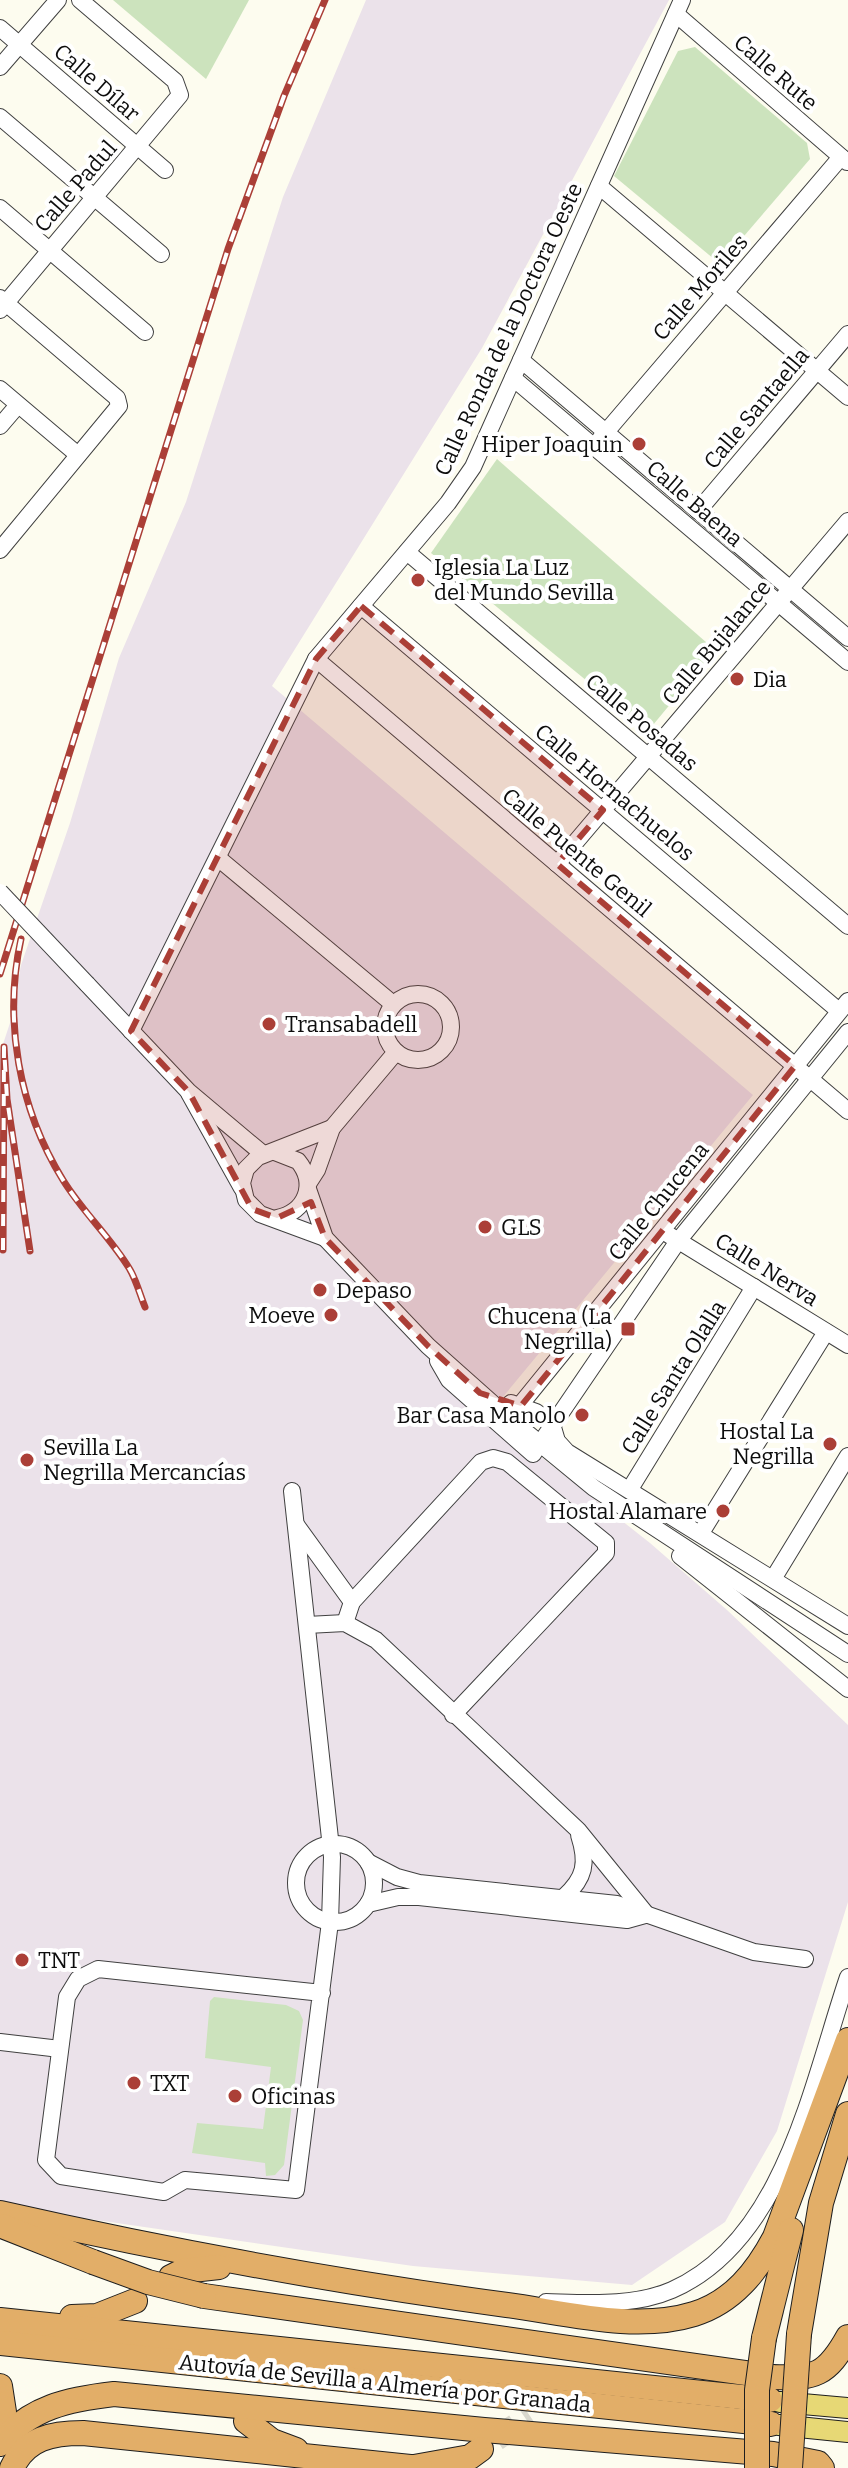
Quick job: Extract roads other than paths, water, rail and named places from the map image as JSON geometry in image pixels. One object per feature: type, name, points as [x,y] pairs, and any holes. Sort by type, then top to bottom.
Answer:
[{"type":"highway","points":[[0,2213],[245,2266],[397,2290],[639,2321],[696,2314],[733,2294],[759,2268],[775,2237],[848,2040]]},
{"type":"highway","points":[[757,2468],[757,2390],[774,2288],[798,2203],[848,2053]]},
{"type":"highway","points":[[790,2468],[799,2334],[821,2203],[848,2114]]},
{"type":"highway","points":[[0,2225],[148,2282],[204,2296],[728,2371],[804,2378],[823,2371],[836,2359],[848,2337]]},
{"type":"highway","points":[[171,2277],[198,2269],[245,2266]]},
{"type":"highway","points":[[397,2290],[465,2310],[491,2325]]},
{"type":"highway","points":[[0,2317],[97,2316],[135,2301]]},
{"type":"highway","name":"Autovía de Sevilla a Almería por Granada","points":[[0,2317],[729,2397],[770,2412]]},
{"type":"highway","name":"Autovía de Sevilla a Almería por Granada","points":[[0,2343],[683,2414],[770,2412]]},
{"type":"highway","points":[[35,2346],[167,2369],[213,2387]]},
{"type":"highway","points":[[518,2352],[542,2362],[677,2384],[729,2397]]},
{"type":"highway","points":[[0,2386],[4,2412],[0,2426]]},
{"type":"highway","points":[[0,2444],[40,2410],[69,2400],[114,2394],[484,2430],[719,2448],[801,2458],[822,2468]]},
{"type":"highway","points":[[530,2416],[683,2414]]},
{"type":"highway","points":[[246,2421],[272,2441],[309,2455]]},
{"type":"highway","points":[[0,2460],[12,2468],[27,2447],[57,2433],[309,2455],[417,2468],[470,2457],[481,2449]]},
{"type":"main road","points":[[770,2412],[848,2408]]},
{"type":"main road","points":[[770,2412],[848,2432]]},
{"type":"street","points":[[0,67],[58,0]]},
{"type":"street","name":"Calle Padul","points":[[2,304],[177,101],[180,90],[175,81],[80,0]]},
{"type":"street","name":"Calle Rute","points":[[679,7],[844,160]]},
{"type":"street","name":"Calle Ronda de la Doctora Oeste","points":[[131,1031],[316,659],[407,552],[473,467],[679,7]]},
{"type":"street","name":"Calle Dílar","points":[[0,28],[165,170]]},
{"type":"street","points":[[0,117],[161,254]]},
{"type":"street","name":"Calle Moriles","points":[[595,446],[724,292],[844,160]]},
{"type":"street","points":[[599,186],[848,397]]},
{"type":"street","points":[[0,208],[145,332]]},
{"type":"street","points":[[0,550],[119,406],[117,398],[2,304]]},
{"type":"street","name":"Calle Santaella","points":[[698,511],[848,334]]},
{"type":"street","name":"Calle Baena","points":[[521,360],[848,638]]},
{"type":"street","name":"Calle Baena","points":[[513,378],[848,662]]},
{"type":"street","points":[[0,389],[78,455]]},
{"type":"street","points":[[0,426],[18,405]]},
{"type":"street","name":"Calle Bujalance","points":[[557,864],[848,521]]},
{"type":"street","name":"Calle Posadas","points":[[407,552],[848,926]]},
{"type":"street","name":"Calle Hornachuelos","points":[[361,606],[603,810],[844,1006]]},
{"type":"street","name":"Calle Puente Genil","points":[[316,659],[848,1111]]},
{"type":"street","points":[[218,858],[393,1004]]},
{"type":"street","points":[[0,892],[189,1092],[269,1153],[298,1161],[325,1238]]},
{"type":"street","points":[[413,993],[424,994],[443,1005],[451,1022],[448,1041],[435,1055],[415,1060],[396,1052],[385,1034],[387,1013],[393,1004],[413,993]]},
{"type":"street","name":"Calle Chucena","points":[[511,1418],[844,1006]]},
{"type":"street","name":"Calle Chucena","points":[[542,1445],[552,1424],[678,1241],[848,1032]]},
{"type":"street","points":[[277,1218],[296,1210],[317,1170],[332,1128],[396,1052]]},
{"type":"street","points":[[189,1092],[252,1209],[325,1238],[428,1346],[560,1462],[633,1515],[848,1654]]},
{"type":"street","points":[[242,1190],[246,1169],[269,1153],[332,1128]]},
{"type":"street","name":"Calle Nerva","points":[[662,1231],[848,1345]]},
{"type":"street","name":"Calle Santa Olalla","points":[[630,1489],[754,1287]]},
{"type":"street","points":[[713,1567],[706,1537],[826,1332]]},
{"type":"street","points":[[428,1346],[449,1380],[511,1418],[552,1424],[557,1441],[567,1452],[848,1626]]},
{"type":"street","points":[[773,1579],[848,1456]]},
{"type":"street","points":[[345,1623],[352,1602],[481,1462],[493,1458],[507,1462],[606,1543],[606,1553],[453,1715]]},
{"type":"street","points":[[292,1491],[331,1845],[330,1922],[322,1993],[296,2190],[185,2180],[164,2192],[61,2176],[46,2160],[67,1997],[78,1979],[98,1969],[322,1993]]},
{"type":"street","points":[[633,1515],[848,1689]]},
{"type":"street","points":[[297,1525],[352,1602]]},
{"type":"street","points":[[307,1625],[345,1623],[376,1640],[578,1830],[647,1915]]},
{"type":"street","points":[[564,1897],[583,1878],[585,1863],[578,1830]]},
{"type":"street","points":[[647,1915],[627,1920],[398,1897],[368,1904],[351,1919],[330,1922],[317,1918],[305,1908],[296,1881],[306,1858],[331,1845],[350,1847],[368,1862],[397,1877],[419,1883],[617,1904],[754,1952],[805,1959]]},
{"type":"street","points":[[368,1862],[374,1883],[368,1904]]},
{"type":"street","points":[[397,2290],[520,2301],[592,2303],[632,2300],[670,2291],[704,2272],[731,2250],[753,2224],[772,2190],[786,2159],[848,1977]]},
{"type":"street","points":[[0,2042],[60,2049]]},
{"type":"tunnel","points":[[496,2439],[530,2416]]},
{"type":"railway","points":[[0,974],[228,249],[284,96],[325,0]]},
{"type":"railway","points":[[21,939],[14,1001],[15,1033],[19,1064],[35,1124],[63,1180],[129,1268],[145,1307]]},
{"type":"railway","points":[[3,1250],[4,1047],[7,1099],[30,1251]]},
{"type":"place","name":"Hiper Joaquin","points":[[639,444]]},
{"type":"place","name":"Iglesia La Luz del Mundo Sevilla","points":[[418,580]]},
{"type":"place","name":"Dia","points":[[737,679]]},
{"type":"place","name":"Transabadell","points":[[269,1024]]},
{"type":"place","name":"GLS","points":[[485,1227]]},
{"type":"place","name":"Depaso","points":[[320,1290]]},
{"type":"place","name":"Moeve","points":[[331,1315]]},
{"type":"place","name":"Chucena (La Negrilla)","points":[[628,1329]]},
{"type":"place","name":"Bar Casa Manolo","points":[[582,1415]]},
{"type":"place","name":"Hostal La Negrilla","points":[[830,1444]]},
{"type":"place","name":"Sevilla La Negrilla Mercancías","points":[[27,1460]]},
{"type":"place","name":"Hostal Alamare","points":[[723,1511]]},
{"type":"place","name":"TNT","points":[[22,1960]]},
{"type":"place","name":"TXT","points":[[134,2083]]},
{"type":"place","name":"Oficinas","points":[[235,2096]]}]
